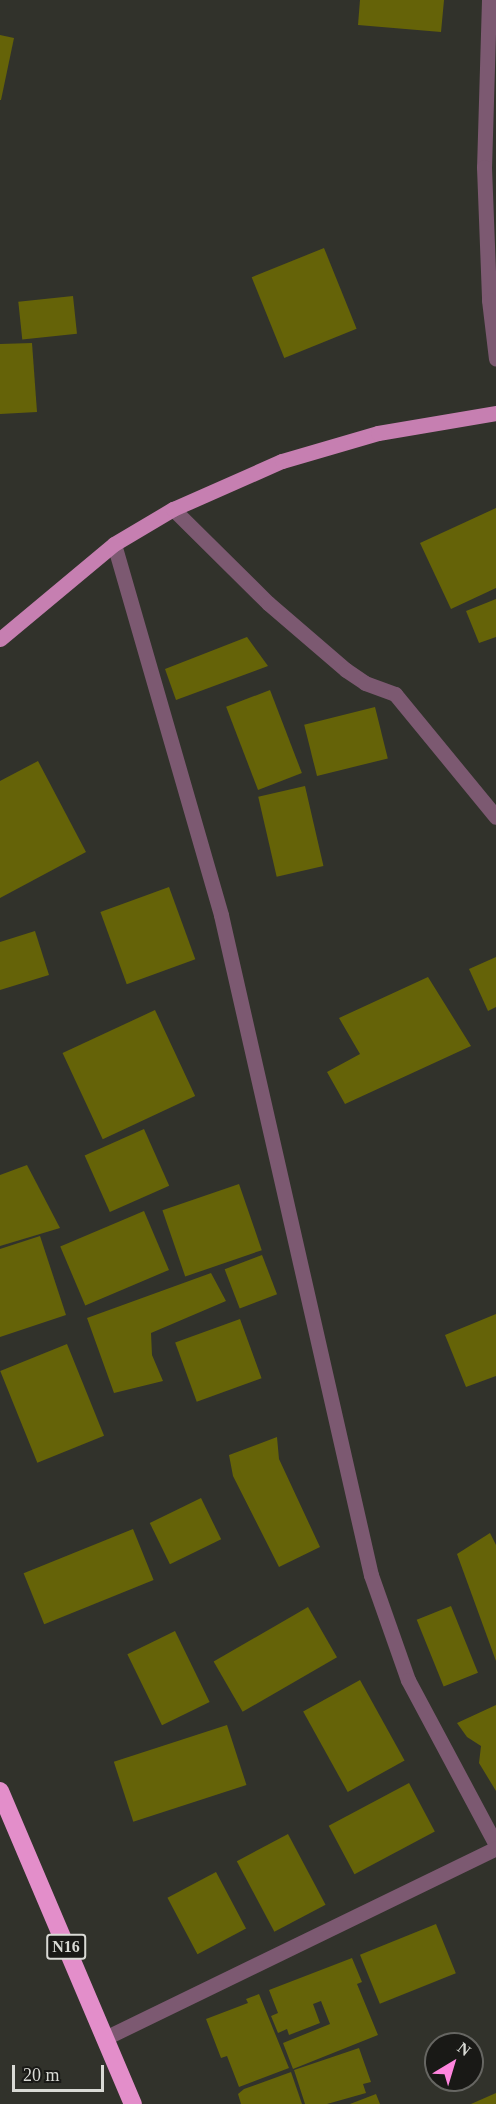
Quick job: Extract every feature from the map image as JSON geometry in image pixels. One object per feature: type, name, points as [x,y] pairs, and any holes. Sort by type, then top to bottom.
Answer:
[{"type":"highway","name":"N16","points":[[0,1791],[133,2104]]},
{"type":"main road","points":[[0,639],[114,544],[172,509],[282,461],[378,433],[496,413]]},
{"type":"street","points":[[489,0],[484,167],[489,300],[496,359]]},
{"type":"street","points":[[172,509],[268,603],[346,670],[365,683],[395,694],[496,817]]},
{"type":"street","points":[[105,2038],[496,1846],[408,1680],[371,1575],[221,915],[114,544]]},
{"type":"building","points":[[360,0],[444,0],[441,32],[358,25]]},
{"type":"building","points":[[0,35],[14,38],[1,100],[0,100]]},
{"type":"building","points":[[324,248],[357,329],[284,358],[252,277]]},
{"type":"building","points":[[73,296],[77,334],[22,340],[18,302]]},
{"type":"building","points":[[32,343],[37,412],[0,414],[0,344]]},
{"type":"building","points":[[496,508],[496,588],[451,609],[420,543]]},
{"type":"building","points":[[496,599],[496,637],[479,643],[466,611]]},
{"type":"building","points":[[247,637],[268,666],[176,700],[165,669]]},
{"type":"building","points":[[270,690],[302,773],[258,790],[226,707]]},
{"type":"building","points":[[375,707],[388,758],[317,776],[304,725]]},
{"type":"building","points":[[38,761],[86,852],[0,898],[0,781]]},
{"type":"building","points":[[305,786],[323,866],[277,877],[258,797]]},
{"type":"building","points":[[169,887],[195,959],[127,984],[100,912]]},
{"type":"building","points":[[35,931],[49,975],[0,990],[0,942]]},
{"type":"building","points":[[496,957],[496,1007],[488,1011],[469,969]]},
{"type":"building","points":[[428,977],[471,1046],[345,1104],[327,1072],[360,1054],[339,1018]]},
{"type":"building","points":[[155,1010],[195,1096],[103,1139],[63,1053]]},
{"type":"building","points":[[144,1129],[169,1186],[110,1212],[85,1155]]},
{"type":"building","points":[[27,1165],[60,1228],[0,1246],[0,1175]]},
{"type":"building","points":[[239,1184],[262,1250],[185,1277],[162,1210]]},
{"type":"building","points":[[144,1211],[169,1270],[85,1305],[60,1247]]},
{"type":"building","points":[[40,1236],[66,1315],[0,1337],[0,1249]]},
{"type":"building","points":[[262,1255],[277,1294],[240,1309],[225,1269]]},
{"type":"building","points":[[211,1273],[226,1301],[151,1333],[152,1355],[163,1381],[114,1393],[87,1318]]},
{"type":"building","points":[[496,1314],[496,1376],[466,1387],[445,1335]]},
{"type":"building","points":[[240,1319],[262,1378],[197,1402],[175,1343]]},
{"type":"building","points":[[67,1344],[104,1436],[37,1463],[0,1371]]},
{"type":"building","points":[[277,1437],[279,1459],[320,1547],[279,1567],[233,1476],[229,1455]]},
{"type":"building","points":[[201,1498],[221,1539],[170,1564],[150,1523]]},
{"type":"building","points":[[133,1529],[154,1580],[44,1624],[24,1573]]},
{"type":"building","points":[[490,1533],[496,1545],[496,1661],[457,1554]]},
{"type":"building","points":[[451,1606],[478,1673],[444,1687],[417,1620]]},
{"type":"building","points":[[308,1607],[337,1657],[243,1712],[214,1661]]},
{"type":"building","points":[[175,1631],[210,1702],[162,1725],[127,1654]]},
{"type":"building","points":[[360,1680],[405,1760],[348,1792],[303,1712]]},
{"type":"building","points":[[496,1705],[496,1791],[479,1763],[481,1746],[467,1737],[457,1723]]},
{"type":"building","points":[[227,1725],[246,1785],[133,1822],[114,1762]]},
{"type":"building","points":[[409,1783],[435,1832],[354,1874],[329,1826]]},
{"type":"building","points":[[288,1834],[326,1905],[274,1932],[237,1861]]},
{"type":"building","points":[[216,1872],[246,1929],[197,1954],[167,1898]]},
{"type":"building","points":[[436,1924],[456,1973],[380,2004],[360,1955]]},
{"type":"building","points":[[352,1958],[362,1982],[357,1984],[378,2035],[293,2069],[283,2043],[330,2024],[321,2001],[313,2004],[320,2023],[289,2035],[287,2029],[278,2033],[271,2016],[278,2013],[269,1990]]},
{"type":"building","points":[[259,1994],[289,2068],[239,2087],[227,2056],[221,2058],[206,2019],[248,2003],[246,1999]]},
{"type":"building","points":[[359,2048],[371,2082],[363,2084],[366,2093],[327,2104],[305,2104],[294,2070]]},
{"type":"building","points":[[291,2072],[302,2104],[241,2104],[238,2094],[244,2089]]},
{"type":"building","points":[[496,2093],[496,2104],[471,2104]]},
{"type":"building","points":[[376,2094],[380,2104],[350,2104]]}]
